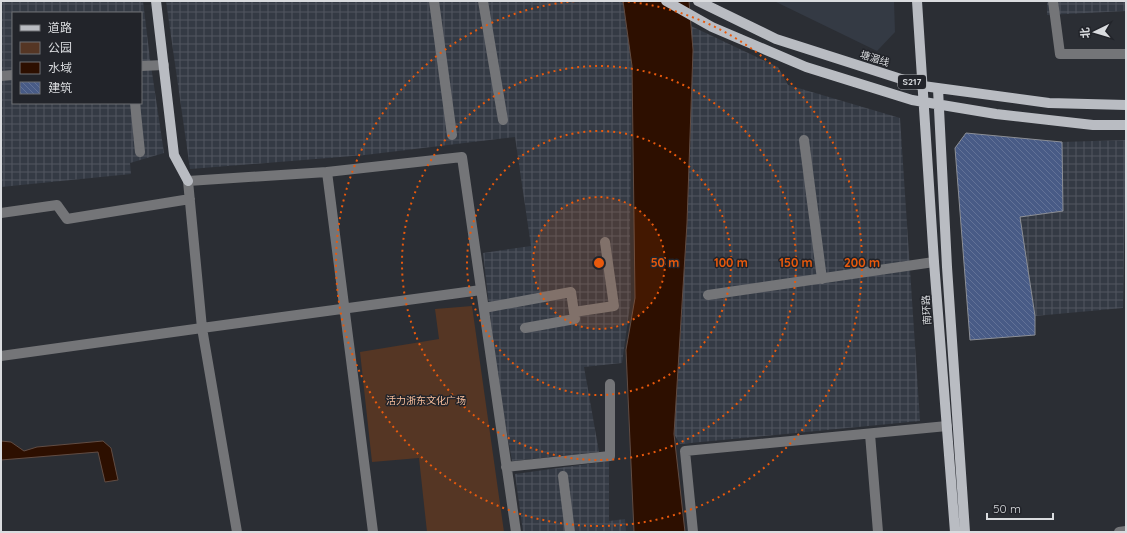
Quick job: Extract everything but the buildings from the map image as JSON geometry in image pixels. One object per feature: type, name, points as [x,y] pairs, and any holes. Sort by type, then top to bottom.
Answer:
[{"type":"main road","points":[[156,1],[174,156],[188,181]]},
{"type":"main road","name":"S217","points":[[666,1],[712,27],[806,67],[912,100],[996,114],[1093,125],[1126,125]]},
{"type":"main road","name":"塘湄线","points":[[698,1],[776,39],[923,86],[1049,103],[1126,105]]},
{"type":"main road","name":"南环路","points":[[917,1],[934,262],[955,532]]},
{"type":"main road","points":[[938,89],[947,267],[965,532]]},
{"type":"street","points":[[434,1],[452,136]]},
{"type":"street","points":[[483,1],[503,120]]},
{"type":"street","points":[[1053,1],[1060,54],[1126,54]]},
{"type":"street","points":[[142,66],[164,65]]},
{"type":"street","points":[[1,76],[12,76]]},
{"type":"street","points":[[135,104],[140,152]]},
{"type":"street","points":[[804,140],[822,279]]},
{"type":"street","points":[[238,532],[202,328],[188,181],[327,172],[462,157],[516,532]]},
{"type":"street","points":[[327,172],[372,532]]},
{"type":"street","points":[[1,213],[57,205],[67,219],[190,199]]},
{"type":"street","points":[[574,312],[614,306],[605,242]]},
{"type":"street","points":[[708,295],[934,262]]},
{"type":"street","points":[[1,356],[481,290]]},
{"type":"street","points":[[484,308],[571,292],[575,319],[525,328]]},
{"type":"street","points":[[506,467],[610,456],[610,384]]},
{"type":"street","points":[[693,532],[685,451],[947,426]]},
{"type":"street","points":[[870,434],[878,532]]},
{"type":"street","points":[[563,476],[570,532]]},
{"type":"street","points":[[1119,532],[1126,531]]},
{"type":"shaded area","points":[[1,1],[143,1],[164,153],[130,163],[131,174],[1,187]]},
{"type":"shaded area","points":[[166,1],[623,1],[632,66],[630,232],[631,298],[622,363],[584,367],[599,452],[512,461],[497,376],[483,253],[531,246],[515,137],[365,155],[190,169]]},
{"type":"shaded area","points":[[774,1],[894,1],[895,32],[877,51]]},
{"type":"shaded area","points":[[1047,1],[1126,1],[1126,11],[1047,15]]},
{"type":"shaded area","points":[[691,26],[778,67],[788,85],[900,118],[920,421],[680,444],[674,434],[687,223],[693,50]]},
{"type":"shaded area","points":[[1126,140],[1123,308],[1035,316],[1020,217],[1063,211],[1062,142]]},
{"type":"shaded area","points":[[609,461],[609,521],[625,519],[626,532],[523,532],[515,474]]},
{"type":"green space","name":"活力浙东文化广场","points":[[472,306],[504,532],[427,532],[419,458],[372,462],[360,352],[439,339],[435,309]]},
{"type":"water","points":[[623,1],[689,1],[693,50],[687,223],[674,434],[685,532],[634,532],[626,350],[635,298],[632,66]]},
{"type":"water","points":[[1,441],[11,442],[24,451],[37,447],[103,441],[111,448],[118,480],[105,482],[98,452],[1,460]]}]
